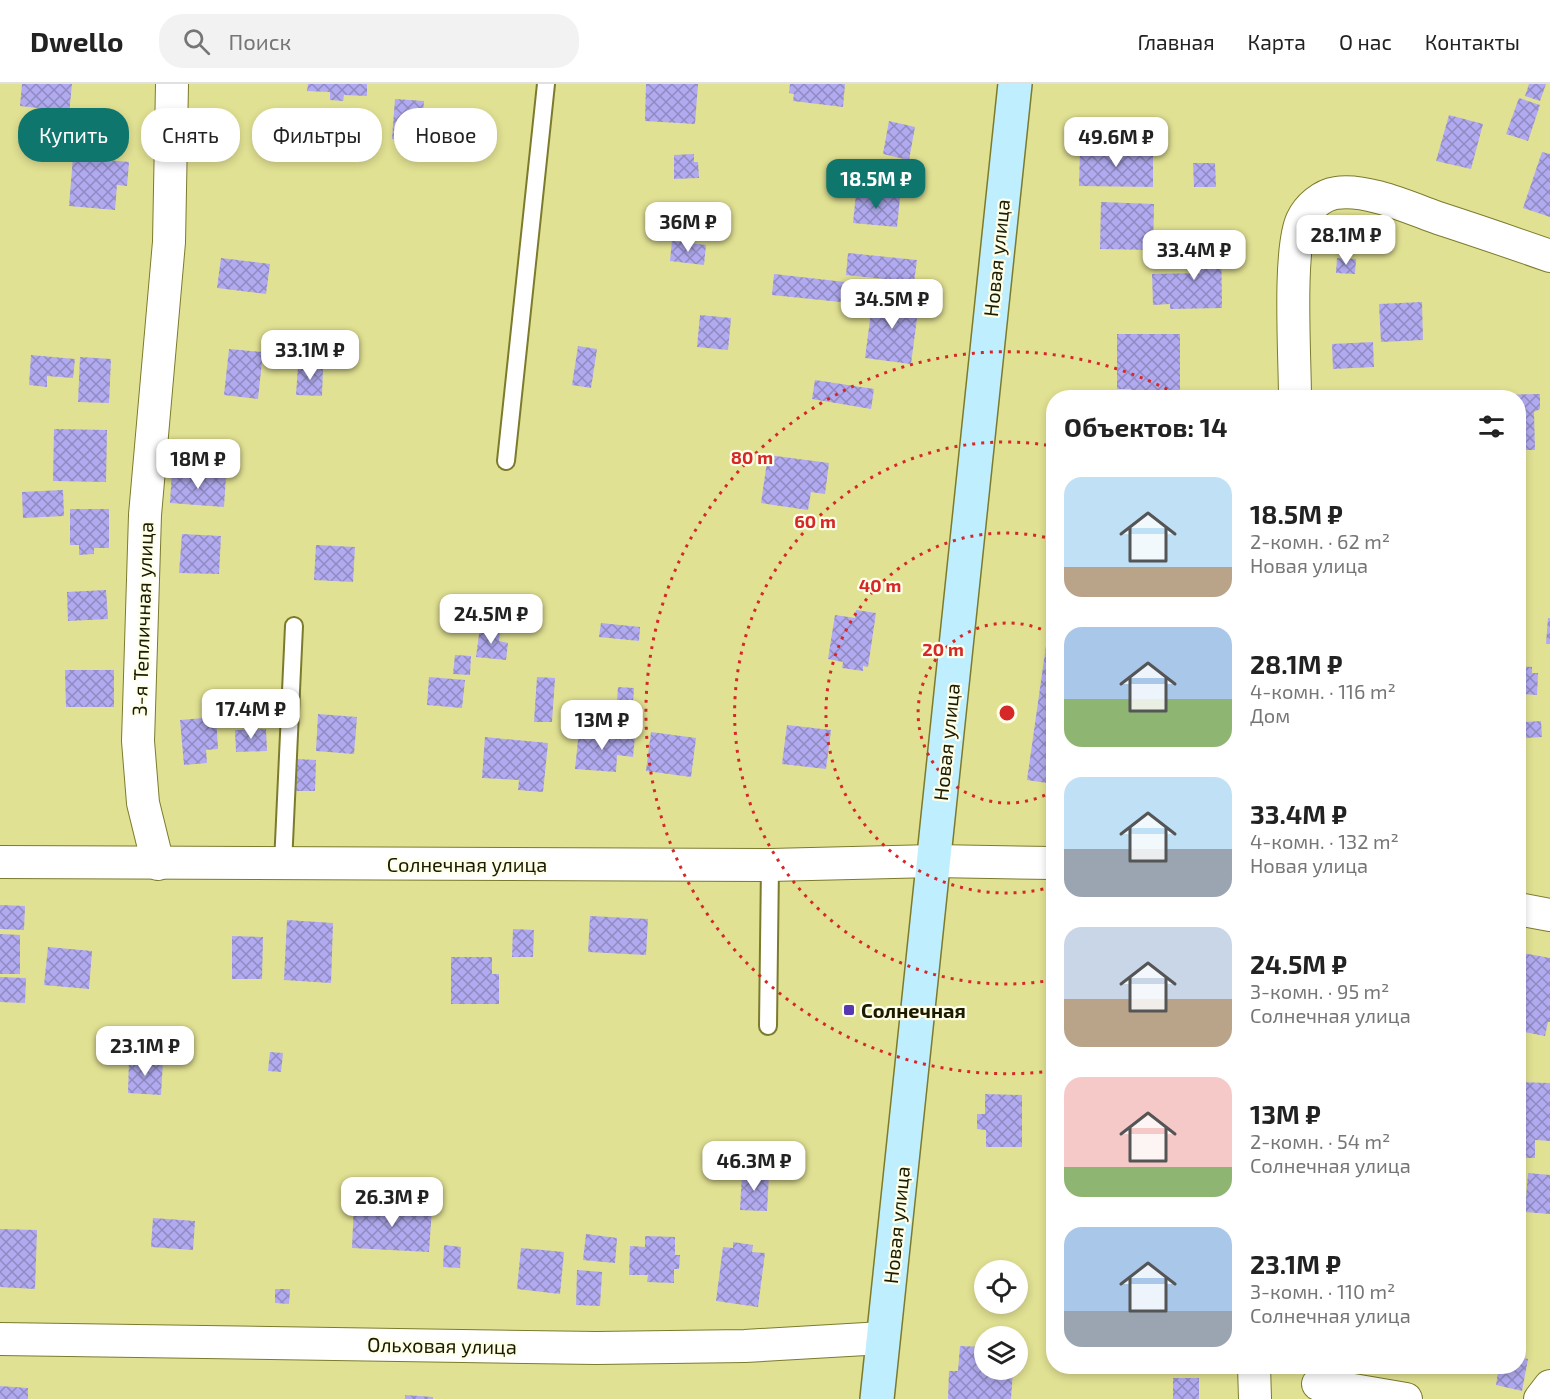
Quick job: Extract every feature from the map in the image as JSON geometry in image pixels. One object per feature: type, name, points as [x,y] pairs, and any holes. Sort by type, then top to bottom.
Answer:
[{"type":"main road","name":"Новая улица","points":[[877,1399],[1015,84]]},
{"type":"street","name":"3-я Тепличная улица","points":[[158,864],[143,803],[138,741],[145,515],[169,242],[172,84]]},
{"type":"street","points":[[1295,390],[1295,250],[1302,220],[1311,206],[1325,196],[1338,192],[1355,193],[1393,202],[1550,256]]},
{"type":"street","name":"Солнечная улица","points":[[0,862],[770,865],[934,861],[1046,863]]},
{"type":"street","points":[[1526,910],[1550,915]]},
{"type":"street","name":"Ольховая улица","points":[[0,1340],[596,1348],[745,1346],[883,1338]]},
{"type":"street","points":[[1254,1374],[1255,1399]]},
{"type":"street","points":[[1318,1383],[1406,1399]]},
{"type":"street","points":[[1540,1399],[1550,1386]]},
{"type":"lane","points":[[506,461],[546,84]]},
{"type":"lane","points":[[283,864],[294,626]]},
{"type":"lane","points":[[768,1026],[770,865]]},
{"type":"building","points":[[22,84],[72,84],[70,108],[20,106]]},
{"type":"building","points":[[308,84],[367,84],[367,96],[344,95],[343,101],[330,100],[330,92],[307,91]]},
{"type":"building","points":[[646,84],[698,84],[695,124],[645,121]]},
{"type":"building","points":[[790,84],[845,84],[843,107],[793,101],[794,94],[789,93]]},
{"type":"building","points":[[1529,84],[1546,84],[1540,101],[1525,96]]},
{"type":"building","points":[[1519,98],[1540,105],[1528,141],[1506,134]]},
{"type":"building","points":[[395,99],[424,101],[423,108],[394,108]]},
{"type":"building","points":[[394,112],[394,139],[392,139]]},
{"type":"building","points":[[1449,115],[1483,124],[1471,169],[1436,161]]},
{"type":"building","points":[[889,121],[915,127],[909,160],[883,154]]},
{"type":"building","points":[[1080,149],[1153,150],[1153,187],[1079,186]]},
{"type":"building","points":[[1542,152],[1550,154],[1550,217],[1523,208]]},
{"type":"building","points":[[694,154],[694,162],[698,162],[699,178],[674,179],[674,155]]},
{"type":"building","points":[[73,162],[129,162],[127,186],[117,185],[115,210],[69,206]]},
{"type":"building","points":[[1193,163],[1215,163],[1216,187],[1194,187]]},
{"type":"building","points":[[856,194],[900,198],[897,227],[853,223]]},
{"type":"building","points":[[1101,202],[1154,204],[1153,250],[1100,249]]},
{"type":"building","points":[[1200,235],[1221,235],[1222,308],[1170,309],[1170,304],[1153,305],[1152,274],[1200,273]]},
{"type":"building","points":[[672,241],[706,245],[704,265],[670,261]]},
{"type":"building","points":[[848,253],[917,260],[914,282],[846,275]]},
{"type":"building","points":[[221,258],[270,264],[266,294],[217,288]]},
{"type":"building","points":[[1337,258],[1356,259],[1355,274],[1336,273]]},
{"type":"building","points":[[774,274],[863,284],[860,304],[772,295]]},
{"type":"building","points":[[873,297],[919,303],[911,364],[865,358]]},
{"type":"building","points":[[1422,302],[1423,340],[1381,342],[1379,304]]},
{"type":"building","points":[[700,315],[731,318],[728,350],[697,347]]},
{"type":"building","points":[[1117,334],[1180,334],[1180,390],[1117,389]]},
{"type":"building","points":[[1373,342],[1374,367],[1333,369],[1332,344]]},
{"type":"building","points":[[578,346],[597,349],[591,388],[572,385]]},
{"type":"building","points":[[229,349],[263,352],[258,399],[224,395]]},
{"type":"building","points":[[31,355],[75,359],[73,378],[47,376],[47,387],[29,385]]},
{"type":"building","points":[[80,357],[111,359],[109,403],[78,402]]},
{"type":"building","points":[[298,366],[323,367],[322,396],[296,395]]},
{"type":"building","points":[[815,380],[874,389],[871,409],[812,399]]},
{"type":"building","points":[[1526,394],[1540,394],[1540,409],[1534,412],[1535,450],[1526,450]]},
{"type":"building","points":[[54,429],[107,430],[106,482],[53,481]]},
{"type":"building","points":[[768,455],[829,463],[825,494],[811,492],[808,510],[761,503]]},
{"type":"building","points":[[172,472],[226,476],[224,507],[170,503]]},
{"type":"building","points":[[63,490],[64,516],[23,518],[22,492]]},
{"type":"building","points":[[70,509],[109,509],[109,548],[94,548],[94,554],[79,555],[79,545],[70,545]]},
{"type":"building","points":[[182,534],[221,536],[219,574],[179,573]]},
{"type":"building","points":[[316,545],[355,547],[353,582],[314,580]]},
{"type":"building","points":[[106,590],[108,619],[68,621],[67,592]]},
{"type":"building","points":[[856,610],[876,613],[868,667],[863,666],[863,671],[842,668],[843,662],[828,659],[835,615],[855,618]]},
{"type":"building","points":[[1548,618],[1550,618],[1550,644],[1546,644]]},
{"type":"building","points":[[601,623],[640,627],[639,641],[599,637]]},
{"type":"building","points":[[480,627],[500,630],[499,641],[508,643],[506,660],[476,657]]},
{"type":"building","points":[[1046,646],[1046,783],[1027,780]]},
{"type":"building","points":[[455,655],[471,656],[470,675],[453,674]]},
{"type":"building","points":[[1526,667],[1532,667],[1532,673],[1538,673],[1537,695],[1526,694]]},
{"type":"building","points":[[65,670],[114,670],[114,707],[66,707]]},
{"type":"building","points":[[429,677],[465,680],[462,708],[427,705]]},
{"type":"building","points":[[537,677],[555,678],[552,722],[534,722]]},
{"type":"building","points":[[618,687],[634,688],[632,716],[616,715]]},
{"type":"building","points":[[318,714],[357,717],[354,754],[316,751]]},
{"type":"building","points":[[216,717],[218,749],[206,750],[207,763],[184,765],[180,720]]},
{"type":"building","points":[[1541,721],[1542,737],[1526,738],[1526,722]]},
{"type":"building","points":[[787,725],[831,730],[826,769],[782,764]]},
{"type":"building","points":[[266,729],[267,751],[236,752],[235,730]]},
{"type":"building","points":[[579,731],[635,736],[633,757],[617,755],[616,772],[575,769]]},
{"type":"building","points":[[651,732],[696,738],[691,777],[646,771]]},
{"type":"building","points":[[485,737],[548,743],[543,792],[518,790],[519,780],[482,778]]},
{"type":"building","points":[[297,759],[316,760],[315,791],[296,791]]},
{"type":"building","points":[[0,905],[25,906],[24,930],[0,929]]},
{"type":"building","points":[[590,916],[648,919],[646,955],[588,952]]},
{"type":"building","points":[[287,920],[333,923],[331,983],[284,980]]},
{"type":"building","points":[[513,929],[534,930],[533,957],[512,957]]},
{"type":"building","points":[[0,934],[20,935],[20,974],[0,974]]},
{"type":"building","points":[[232,936],[263,937],[262,979],[232,979]]},
{"type":"building","points":[[48,947],[92,951],[89,989],[44,985]]},
{"type":"building","points":[[1526,954],[1550,958],[1550,1022],[1548,1022],[1545,1036],[1526,1032]]},
{"type":"building","points":[[451,957],[492,957],[492,974],[499,974],[499,1004],[451,1004]]},
{"type":"building","points":[[0,977],[26,978],[25,1003],[0,1002]]},
{"type":"building","points":[[270,1052],[283,1053],[281,1072],[268,1071]]},
{"type":"building","points":[[129,1059],[163,1061],[161,1095],[128,1093]]},
{"type":"building","points":[[1526,1082],[1550,1083],[1550,1141],[1535,1140],[1535,1158],[1526,1158]]},
{"type":"building","points":[[985,1094],[1022,1095],[1022,1147],[986,1147],[986,1130],[977,1129],[977,1114],[985,1114]]},
{"type":"building","points":[[1528,1173],[1550,1175],[1550,1214],[1526,1212]]},
{"type":"building","points":[[742,1174],[769,1175],[767,1211],[740,1210]]},
{"type":"building","points":[[354,1204],[432,1208],[429,1252],[352,1248]]},
{"type":"building","points":[[153,1218],[195,1221],[193,1250],[151,1247]]},
{"type":"building","points":[[0,1229],[37,1230],[35,1289],[0,1287]]},
{"type":"building","points":[[586,1234],[617,1238],[615,1263],[583,1260]]},
{"type":"building","points":[[645,1236],[675,1237],[675,1255],[680,1255],[679,1269],[674,1269],[674,1283],[647,1282],[648,1275],[629,1275],[630,1246],[645,1247]]},
{"type":"building","points":[[733,1242],[753,1245],[752,1252],[765,1253],[758,1307],[716,1301],[723,1247],[733,1248]]},
{"type":"building","points":[[444,1245],[461,1247],[460,1268],[443,1267]]},
{"type":"building","points":[[521,1248],[564,1252],[560,1294],[517,1289]]},
{"type":"building","points":[[577,1270],[602,1272],[600,1306],[576,1305]]},
{"type":"building","points":[[275,1289],[290,1289],[289,1304],[275,1303]]},
{"type":"building","points":[[960,1346],[974,1347],[974,1380],[1012,1380],[1011,1399],[948,1399],[949,1371],[958,1371]]},
{"type":"building","points":[[1498,1374],[1525,1374],[1522,1391],[1496,1385]]},
{"type":"building","points":[[1173,1378],[1199,1378],[1199,1399],[1173,1399]]},
{"type":"building","points":[[0,1386],[28,1388],[28,1399],[0,1399]]},
{"type":"building","points":[[405,1395],[433,1397],[433,1399],[405,1399]]},
{"type":"place","name":"Солнечная","points":[[849,1010]]}]
